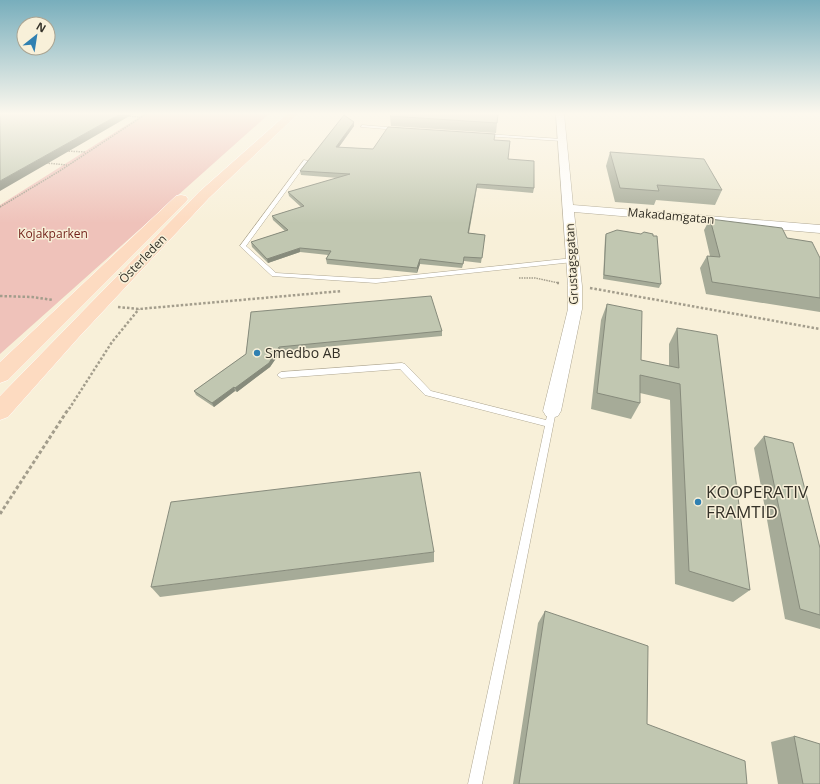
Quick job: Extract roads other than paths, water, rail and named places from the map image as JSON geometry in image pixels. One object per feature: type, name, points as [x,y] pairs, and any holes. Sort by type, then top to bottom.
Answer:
[{"type":"main road","name":"Österleden","points":[[0,375],[52,322],[188,192],[235,151]]},
{"type":"main road","name":"Österleden","points":[[0,411],[72,333],[204,195],[253,151]]},
{"type":"main road","points":[[0,367],[52,322]]},
{"type":"main road","points":[[0,428],[72,333]]},
{"type":"street","name":"Grustagsgatan","points":[[552,411],[575,309],[575,286],[563,151]]},
{"type":"street","name":"Makadamgatan","points":[[569,208],[820,229]]},
{"type":"lane","points":[[306,161],[243,246],[274,275],[376,282],[573,260]]},
{"type":"lane","points":[[281,375],[402,366],[428,393],[549,424]]},
{"type":"lane","points":[[475,784],[552,411]]},
{"type":"place","name":"Smedbo AB","points":[[257,353]]},
{"type":"place","name":"KOOPERATIV FRAMTID","points":[[698,502]]},
{"type":"park label","name":"Kojakparken","points":[[53,234]]}]
